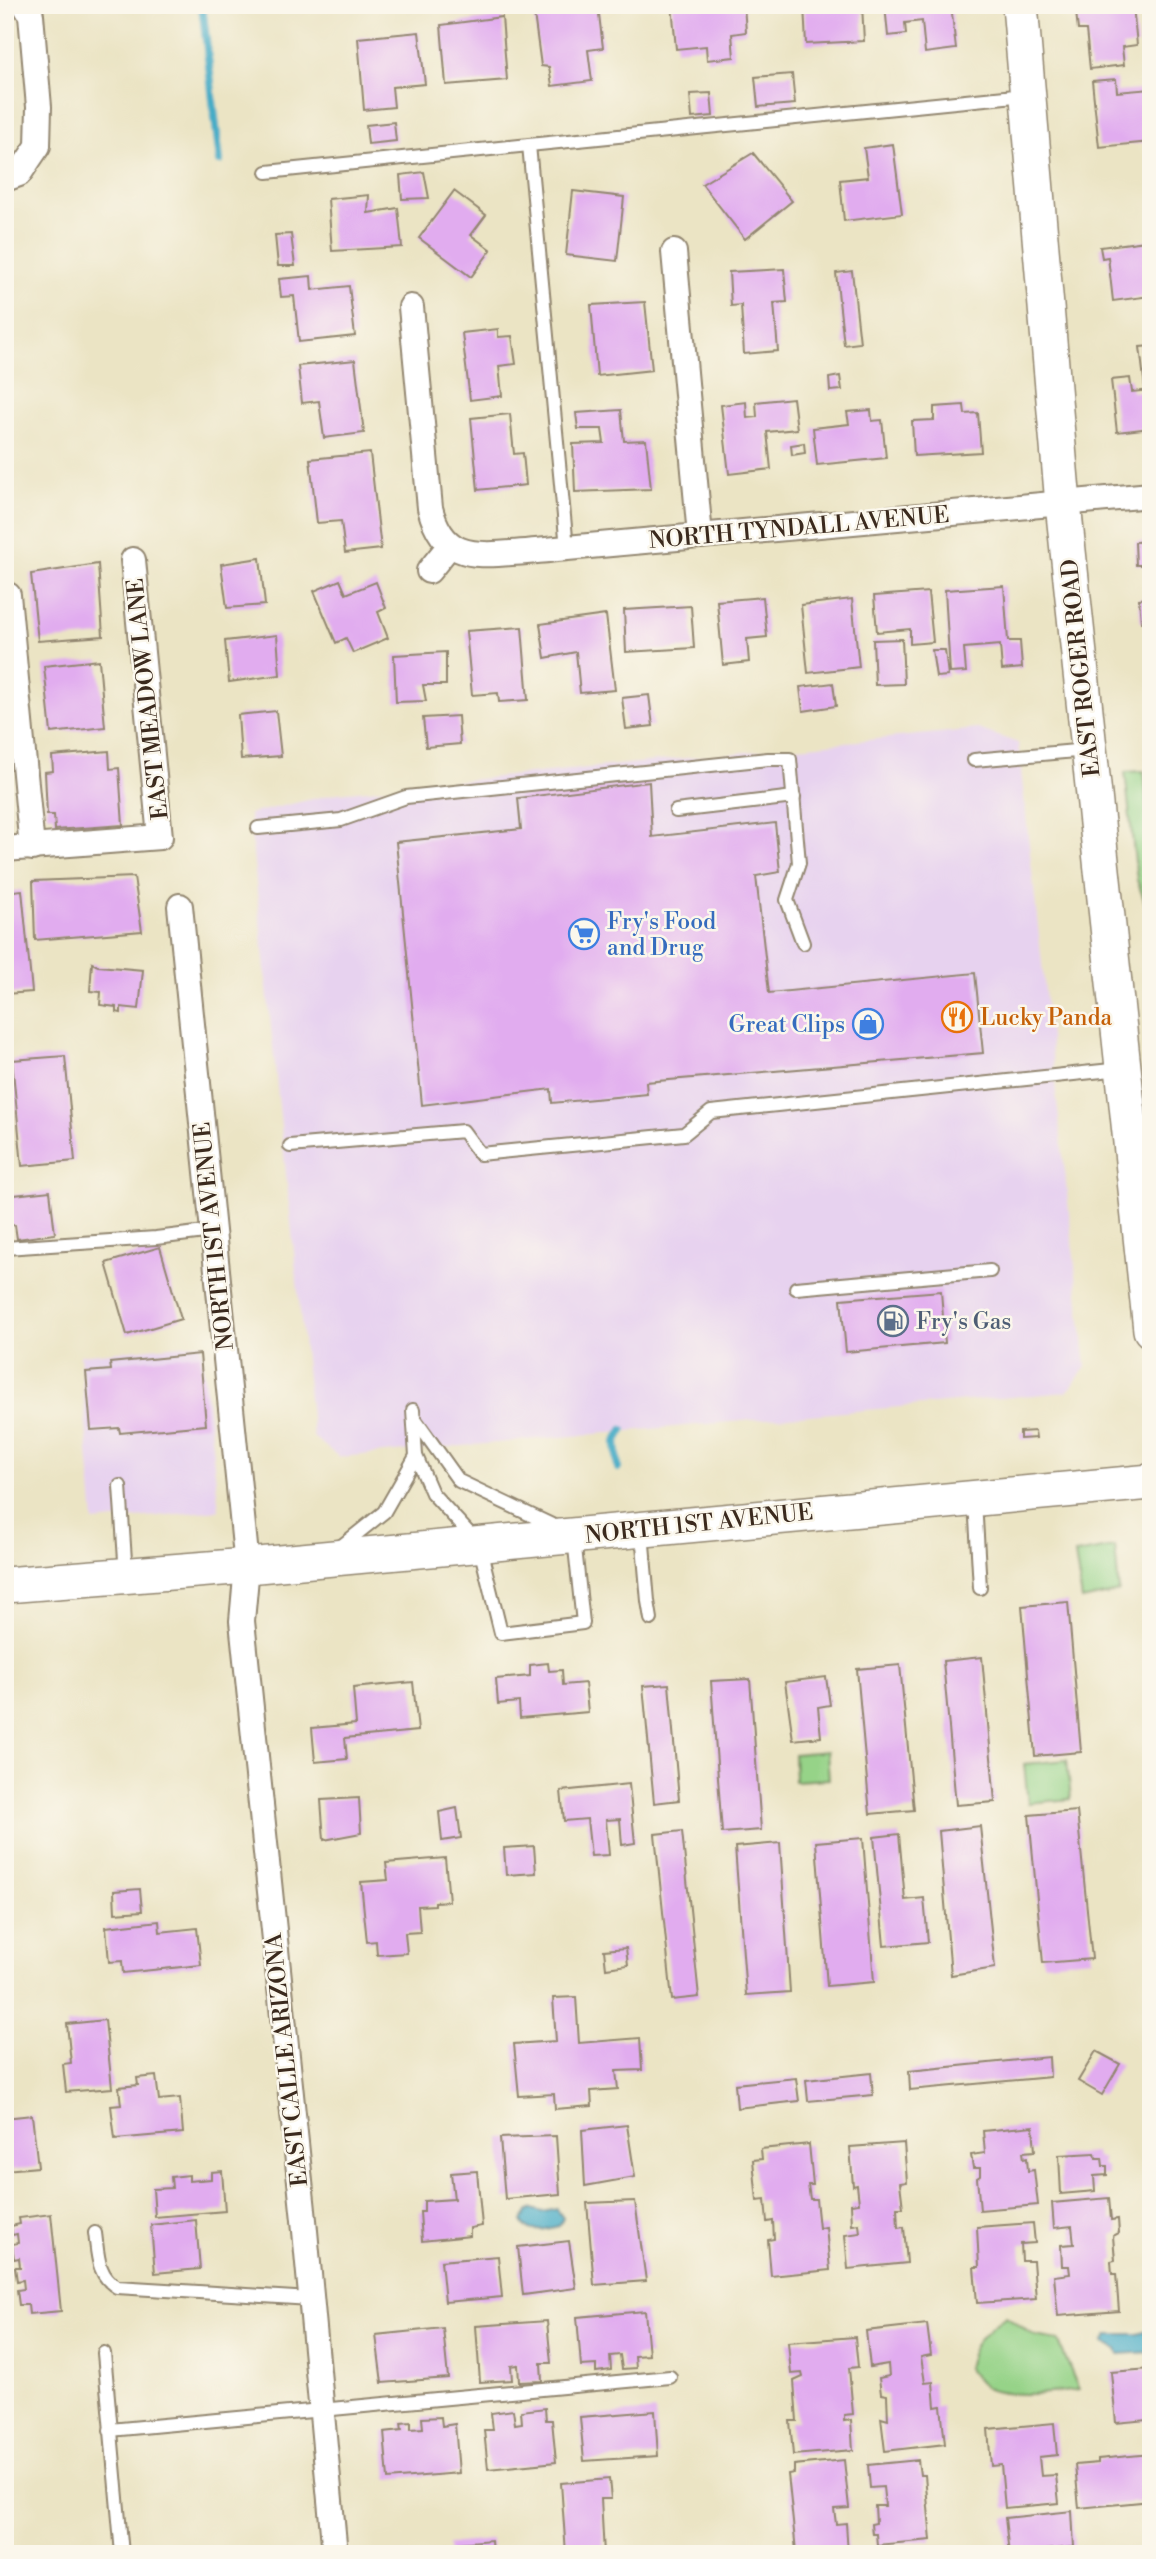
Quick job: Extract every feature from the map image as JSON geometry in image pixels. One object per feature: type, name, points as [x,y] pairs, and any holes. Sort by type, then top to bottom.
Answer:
[{"type":"street","points":[[5,179],[19,174],[38,146],[39,107],[31,15],[25,5]]},
{"type":"street","name":"EAST ROGER ROAD","points":[[1020,5],[1063,504],[1150,1313]]},
{"type":"street","points":[[674,252],[700,536]]},
{"type":"street","points":[[411,307],[430,508],[434,522],[450,545],[429,571]]},
{"type":"street","name":"NORTH TYNDALL AVENUE","points":[[450,545],[471,555],[485,555],[1151,495]]},
{"type":"street","name":"EAST MEADOW LANE","points":[[32,848],[160,837],[133,561]]},
{"type":"street","points":[[5,849],[32,848],[8,595]]},
{"type":"street","name":"NORTH 1ST AVENUE","points":[[180,906],[247,1566]]},
{"type":"street","name":"NORTH 1ST AVENUE","points":[[5,1585],[247,1566],[1151,1482]]},
{"type":"street","name":"EAST CALLE ARIZONA","points":[[247,1566],[242,1621],[335,2554]]},
{"type":"lane","points":[[267,172],[1027,95]]},
{"type":"lane","points":[[529,145],[567,548]]},
{"type":"lane","points":[[974,760],[1088,750]]},
{"type":"lane","points":[[258,828],[341,820],[406,797],[790,759],[799,863],[787,900],[803,943]]},
{"type":"lane","points":[[676,811],[794,797]]},
{"type":"lane","points":[[290,1146],[463,1131],[480,1154],[684,1134],[711,1112],[1123,1069]]},
{"type":"lane","points":[[5,1248],[156,1238],[213,1231]]},
{"type":"lane","points":[[796,1288],[990,1271]]},
{"type":"lane","points":[[413,1414],[459,1481],[574,1536],[583,1623],[501,1633],[480,1544],[432,1493],[416,1457],[413,1414]]},
{"type":"lane","points":[[327,1558],[384,1512],[416,1457]]},
{"type":"lane","points":[[120,1486],[127,1575]]},
{"type":"lane","points":[[974,1498],[980,1588]]},
{"type":"lane","points":[[642,1529],[651,1619]]},
{"type":"lane","points":[[95,2234],[101,2272],[107,2281],[117,2287],[310,2299]]},
{"type":"lane","points":[[104,2353],[122,2554]]},
{"type":"lane","points":[[110,2430],[670,2377]]},
{"type":"shaded area","points":[[978,729],[1018,743],[1086,1367],[1067,1392],[339,1457],[313,1437],[249,814],[338,793]]},
{"type":"shaded area","points":[[201,1343],[219,1510],[94,1522],[80,1355]]},
{"type":"green space","points":[[1144,771],[1151,856],[1151,919],[1137,880],[1125,772]]},
{"type":"green space","points":[[1115,1547],[1119,1592],[1082,1600],[1075,1554]]},
{"type":"green space","points":[[827,1751],[829,1779],[795,1781],[794,1754]]},
{"type":"green space","points":[[1067,1760],[1071,1799],[1028,1803],[1024,1764]]},
{"type":"green space","points":[[1006,2316],[1035,2336],[1058,2340],[1079,2390],[1006,2393],[986,2388],[978,2381],[967,2368],[972,2351],[986,2332]]},
{"type":"water","points":[[532,2209],[543,2212],[557,2209],[563,2218],[559,2226],[543,2230],[529,2229],[522,2221]]},
{"type":"water","points":[[1151,2330],[1151,2352],[1119,2354],[1117,2349],[1104,2342],[1109,2334],[1138,2334]]},
{"type":"building","points":[[672,5],[744,5],[746,32],[732,34],[734,57],[707,60],[706,46],[676,49]]},
{"type":"building","points":[[804,5],[862,5],[864,41],[806,44]]},
{"type":"building","points":[[885,5],[951,5],[956,49],[925,53],[922,21],[905,23],[906,34],[888,36]]},
{"type":"building","points":[[598,6],[603,48],[588,50],[592,81],[552,86],[549,67],[541,66],[534,14]]},
{"type":"building","points":[[1133,6],[1137,45],[1122,47],[1124,65],[1090,69],[1086,30],[1078,30],[1076,12]]},
{"type":"building","points":[[502,17],[507,80],[446,85],[441,25]]},
{"type":"building","points":[[419,32],[425,84],[392,87],[394,107],[364,110],[358,38]]},
{"type":"building","points":[[792,74],[795,104],[758,107],[755,77]]},
{"type":"building","points":[[1116,79],[1117,92],[1151,89],[1151,142],[1099,147],[1092,81]]},
{"type":"building","points":[[711,93],[713,116],[692,118],[690,94]]},
{"type":"building","points":[[394,122],[396,141],[368,144],[366,125]]},
{"type":"building","points":[[893,144],[902,214],[844,221],[840,180],[868,177],[864,148]]},
{"type":"building","points":[[753,153],[792,201],[745,239],[702,184]]},
{"type":"building","points":[[424,172],[429,198],[402,199],[400,175]]},
{"type":"building","points":[[454,191],[486,215],[471,235],[491,250],[471,277],[419,238]]},
{"type":"building","points":[[573,191],[624,197],[617,261],[566,255]]},
{"type":"building","points":[[369,195],[368,213],[398,208],[402,247],[332,251],[328,199]]},
{"type":"building","points":[[291,234],[295,266],[278,266],[275,235]]},
{"type":"building","points":[[1146,241],[1151,296],[1113,301],[1108,257],[1102,258],[1100,247]]},
{"type":"building","points":[[784,269],[787,302],[774,303],[778,351],[744,354],[741,305],[731,306],[729,272]]},
{"type":"building","points":[[852,271],[860,343],[844,345],[836,273]]},
{"type":"building","points":[[311,276],[312,290],[349,286],[355,336],[299,342],[294,296],[281,297],[279,279]]},
{"type":"building","points":[[645,302],[652,370],[597,376],[591,305]]},
{"type":"building","points":[[498,329],[498,337],[512,336],[516,364],[499,366],[502,396],[470,400],[462,333]]},
{"type":"building","points":[[1151,346],[1151,387],[1145,388],[1140,347]]},
{"type":"building","points":[[355,360],[364,433],[324,438],[319,401],[302,403],[298,366]]},
{"type":"building","points":[[840,376],[842,390],[830,391],[829,378]]},
{"type":"building","points":[[1130,378],[1132,392],[1151,390],[1151,428],[1117,432],[1111,380]]},
{"type":"building","points":[[793,398],[797,429],[767,432],[771,469],[729,474],[721,405],[746,402],[747,418],[757,417],[756,402]]},
{"type":"building","points":[[964,405],[965,414],[978,413],[981,452],[914,456],[912,421],[934,420],[934,407]]},
{"type":"building","points":[[621,410],[624,441],[646,440],[651,489],[575,492],[573,444],[604,443],[602,429],[578,429],[576,413]]},
{"type":"building","points":[[871,410],[872,421],[882,420],[886,458],[817,465],[813,428],[849,424],[847,412]]},
{"type":"building","points":[[510,414],[514,454],[523,453],[526,485],[478,490],[471,418]]},
{"type":"building","points":[[804,443],[805,453],[792,455],[791,445]]},
{"type":"building","points":[[370,453],[381,549],[345,553],[341,521],[317,523],[310,459]]},
{"type":"building","points":[[1151,541],[1151,565],[1136,565],[1135,542]]},
{"type":"building","points":[[260,558],[265,605],[227,608],[221,564]]},
{"type":"building","points":[[98,564],[103,636],[38,641],[31,574]]},
{"type":"building","points":[[340,580],[346,594],[376,582],[386,608],[378,612],[388,638],[353,653],[346,638],[336,643],[314,591]]},
{"type":"building","points":[[1004,586],[1008,641],[1020,641],[1022,668],[1002,670],[1000,645],[964,648],[966,672],[950,673],[945,590]]},
{"type":"building","points":[[928,592],[933,642],[910,644],[910,629],[877,632],[874,596]]},
{"type":"building","points":[[763,597],[767,637],[747,639],[749,662],[723,665],[717,601]]},
{"type":"building","points":[[1151,598],[1151,622],[1141,622],[1139,599]]},
{"type":"building","points":[[852,599],[859,667],[808,673],[801,605]]},
{"type":"building","points":[[691,606],[694,648],[626,652],[624,610]]},
{"type":"building","points":[[606,615],[615,690],[580,693],[576,652],[545,658],[540,624]]},
{"type":"building","points":[[522,627],[528,700],[499,702],[498,693],[472,695],[466,631]]},
{"type":"building","points":[[277,635],[280,675],[229,682],[225,641]]},
{"type":"building","points":[[902,639],[904,684],[875,685],[873,640]]},
{"type":"building","points":[[932,650],[945,650],[948,676],[936,677]]},
{"type":"building","points":[[446,652],[446,685],[423,685],[426,701],[396,702],[394,655]]},
{"type":"building","points":[[99,660],[105,727],[51,733],[44,666]]},
{"type":"building","points":[[833,683],[836,706],[803,711],[800,687]]},
{"type":"building","points":[[649,695],[653,726],[626,729],[622,698]]},
{"type":"building","points":[[276,711],[281,756],[241,759],[238,715]]},
{"type":"building","points":[[458,716],[460,744],[426,747],[423,718]]},
{"type":"building","points":[[109,751],[110,769],[119,768],[123,825],[55,830],[54,815],[47,815],[45,772],[53,771],[52,756]]},
{"type":"building","name":"Fry's Food and Drug","points":[[649,782],[652,837],[775,823],[780,872],[756,876],[769,993],[975,973],[983,1053],[646,1082],[647,1094],[552,1103],[551,1089],[422,1105],[396,842],[521,829],[518,798]]},
{"type":"building","points":[[134,877],[142,931],[35,940],[33,881]]},
{"type":"building","points":[[22,890],[32,992],[5,994],[5,892]]},
{"type":"building","points":[[92,963],[98,966],[143,970],[139,1009],[121,1007],[121,1013],[116,1012],[116,1007],[100,1005],[101,992],[90,991]]},
{"type":"building","points":[[65,1056],[75,1161],[22,1166],[12,1060]]},
{"type":"building","points":[[50,1191],[55,1234],[17,1239],[15,1225],[5,1226],[5,1196]]},
{"type":"building","points":[[160,1247],[181,1319],[127,1335],[106,1263]]},
{"type":"building","name":"Fry's Gas","points":[[941,1291],[945,1343],[846,1352],[841,1299]]},
{"type":"building","points":[[200,1354],[206,1425],[120,1433],[119,1428],[91,1430],[86,1372],[111,1370],[110,1363]]},
{"type":"building","points":[[1035,1431],[1036,1438],[1020,1439],[1020,1432]]},
{"type":"building","points":[[1068,1602],[1081,1752],[1035,1756],[1022,1606]]},
{"type":"building","points":[[982,1657],[995,1802],[956,1805],[943,1661]]},
{"type":"building","points":[[548,1663],[549,1671],[562,1670],[563,1685],[585,1683],[588,1712],[520,1718],[519,1702],[498,1704],[496,1679],[530,1676],[530,1665]]},
{"type":"building","points":[[900,1665],[914,1810],[870,1814],[857,1669]]},
{"type":"building","points":[[826,1677],[830,1705],[818,1707],[821,1737],[793,1740],[785,1682]]},
{"type":"building","points":[[750,1679],[761,1830],[722,1833],[711,1681]]},
{"type":"building","points":[[413,1682],[418,1731],[345,1738],[347,1759],[315,1762],[312,1728],[356,1724],[353,1688]]},
{"type":"building","points":[[669,1684],[679,1800],[654,1803],[643,1686]]},
{"type":"building","points":[[629,1784],[635,1843],[622,1845],[620,1819],[606,1820],[609,1855],[591,1856],[587,1819],[564,1821],[561,1791]]},
{"type":"building","points":[[359,1798],[361,1833],[324,1840],[321,1800]]},
{"type":"building","points":[[457,1808],[461,1838],[442,1841],[439,1812]]},
{"type":"building","points":[[1077,1811],[1092,1959],[1043,1963],[1029,1815]]},
{"type":"building","points":[[980,1826],[995,1968],[951,1975],[939,1831]]},
{"type":"building","points":[[682,1831],[699,1997],[672,2000],[655,1834]]},
{"type":"building","points":[[899,1834],[905,1900],[924,1898],[928,1942],[884,1946],[874,1837]]},
{"type":"building","points":[[863,1838],[874,1982],[827,1986],[816,1842]]},
{"type":"building","points":[[780,1843],[790,1992],[746,1995],[735,1847]]},
{"type":"building","points":[[534,1846],[536,1873],[506,1875],[504,1848]]},
{"type":"building","points":[[445,1858],[449,1901],[418,1906],[420,1932],[405,1933],[407,1953],[377,1955],[376,1941],[367,1942],[361,1882],[388,1880],[386,1863]]},
{"type":"building","points":[[140,1889],[142,1911],[115,1913],[114,1891]]},
{"type":"building","points":[[159,1921],[160,1932],[197,1928],[201,1965],[123,1973],[122,1961],[109,1962],[106,1927]]},
{"type":"building","points":[[626,1948],[628,1965],[606,1968],[604,1950]]},
{"type":"building","points":[[576,1997],[579,2043],[640,2038],[642,2070],[616,2071],[618,2089],[591,2091],[592,2106],[555,2109],[554,2094],[519,2096],[514,2044],[556,2041],[553,1998]]},
{"type":"building","points":[[105,2020],[112,2088],[66,2092],[63,2064],[71,2063],[67,2024]]},
{"type":"building","points":[[1096,2051],[1120,2064],[1102,2095],[1078,2081]]},
{"type":"building","points":[[1049,2057],[1050,2077],[910,2090],[909,2071]]},
{"type":"building","points":[[871,2073],[873,2095],[808,2101],[806,2080]]},
{"type":"building","points":[[156,2076],[159,2100],[180,2098],[183,2133],[115,2139],[111,2106],[121,2105],[119,2087],[138,2085],[137,2078]]},
{"type":"building","points":[[796,2078],[799,2101],[737,2108],[735,2084]]},
{"type":"building","points":[[32,2115],[38,2167],[5,2170],[5,2118]]},
{"type":"building","points":[[627,2125],[635,2177],[585,2186],[582,2130]]},
{"type":"building","points":[[1033,2126],[1035,2151],[1023,2152],[1024,2159],[1027,2158],[1028,2171],[1034,2170],[1038,2205],[980,2210],[977,2178],[980,2176],[980,2168],[973,2168],[971,2155],[985,2153],[983,2131]]},
{"type":"building","points":[[556,2136],[560,2194],[505,2199],[500,2138]]},
{"type":"building","points":[[904,2143],[907,2182],[900,2183],[903,2208],[897,2208],[898,2228],[904,2227],[907,2263],[848,2269],[845,2235],[860,2233],[859,2224],[852,2225],[851,2204],[859,2203],[857,2185],[853,2186],[850,2147]]},
{"type":"building","points":[[809,2144],[813,2185],[808,2185],[810,2199],[816,2199],[819,2228],[826,2227],[830,2270],[771,2276],[768,2240],[774,2239],[773,2221],[767,2222],[765,2200],[757,2201],[753,2160],[762,2159],[761,2149]]},
{"type":"building","points":[[1095,2153],[1096,2158],[1102,2158],[1103,2166],[1107,2166],[1107,2175],[1094,2176],[1095,2191],[1061,2194],[1059,2155]]},
{"type":"building","points":[[222,2171],[225,2211],[155,2217],[153,2189],[172,2188],[171,2177],[189,2175],[189,2181],[211,2179],[211,2172]]},
{"type":"building","points":[[477,2171],[482,2226],[470,2228],[470,2236],[422,2241],[420,2212],[424,2212],[424,2201],[454,2199],[451,2173]]},
{"type":"building","points":[[1109,2198],[1111,2220],[1118,2219],[1119,2233],[1113,2236],[1115,2260],[1111,2261],[1112,2274],[1116,2274],[1119,2311],[1058,2316],[1054,2276],[1070,2274],[1069,2266],[1062,2266],[1061,2245],[1074,2244],[1072,2226],[1054,2228],[1052,2203]]},
{"type":"building","points":[[635,2201],[646,2281],[594,2285],[587,2203]]},
{"type":"building","points":[[51,2214],[61,2311],[29,2314],[28,2305],[19,2305],[17,2290],[24,2289],[23,2280],[17,2281],[15,2267],[20,2267],[19,2258],[14,2259],[12,2244],[18,2243],[17,2234],[12,2235],[11,2226],[20,2224],[19,2218]]},
{"type":"building","points":[[196,2220],[200,2269],[155,2273],[151,2225]]},
{"type":"building","points":[[1033,2223],[1035,2243],[1021,2244],[1022,2261],[1033,2261],[1036,2299],[977,2303],[974,2267],[979,2267],[977,2227]]},
{"type":"building","points":[[569,2241],[576,2288],[523,2295],[518,2247]]},
{"type":"building","points":[[498,2256],[502,2297],[445,2302],[441,2261]]},
{"type":"building","points":[[645,2311],[649,2355],[635,2356],[636,2368],[622,2369],[620,2355],[610,2356],[611,2370],[596,2372],[596,2365],[581,2366],[577,2317]]},
{"type":"building","points":[[547,2321],[551,2363],[541,2363],[542,2381],[519,2382],[518,2365],[511,2366],[512,2380],[480,2382],[476,2326]]},
{"type":"building","points":[[927,2324],[931,2355],[921,2357],[925,2383],[933,2382],[935,2407],[941,2406],[945,2444],[885,2451],[881,2418],[888,2420],[887,2395],[881,2394],[879,2378],[889,2376],[888,2364],[870,2367],[866,2331]]},
{"type":"building","points":[[443,2328],[448,2378],[382,2383],[376,2335]]},
{"type":"building","points":[[855,2337],[858,2367],[849,2368],[853,2414],[844,2415],[844,2421],[851,2420],[853,2450],[793,2455],[790,2421],[797,2421],[794,2381],[803,2377],[802,2373],[791,2374],[788,2342]]},
{"type":"building","points":[[1150,2369],[1149,2439],[1147,2420],[1116,2423],[1111,2372]]},
{"type":"building","points":[[545,2408],[546,2420],[552,2420],[556,2462],[488,2469],[484,2430],[493,2430],[491,2413],[513,2410],[515,2424],[522,2423],[521,2411]]},
{"type":"building","points":[[655,2411],[658,2456],[584,2461],[580,2417]]},
{"type":"building","points":[[441,2417],[442,2426],[455,2424],[459,2473],[388,2479],[384,2432],[402,2430],[401,2423],[411,2422],[411,2429],[423,2428],[422,2418]]},
{"type":"building","points":[[1054,2423],[1057,2455],[1039,2457],[1041,2476],[1056,2475],[1059,2503],[1005,2508],[1001,2465],[991,2466],[988,2429]]},
{"type":"building","points":[[1151,2454],[1151,2501],[1079,2508],[1075,2465],[1098,2463],[1098,2459]]},
{"type":"building","points":[[844,2460],[849,2508],[834,2509],[836,2524],[846,2523],[848,2553],[805,2554],[805,2551],[796,2551],[788,2474],[794,2473],[794,2465]]},
{"type":"building","points":[[918,2460],[920,2475],[925,2475],[931,2540],[877,2545],[871,2524],[876,2523],[875,2506],[885,2506],[883,2487],[870,2488],[868,2465]]},
{"type":"building","points":[[609,2479],[611,2499],[601,2499],[604,2554],[566,2554],[561,2483]]},
{"type":"building","points":[[1072,2511],[1074,2547],[1009,2554],[1005,2518]]},
{"type":"building","points":[[491,2540],[492,2554],[449,2554],[448,2544]]},
{"type":"waterway","points":[[202,5],[220,161]]},
{"type":"waterway","points":[[618,1468],[616,1442],[623,1430]]},
{"type":"place","name":"Fry's Food and Drug","points":[[584,934]]},
{"type":"place","name":"Lucky Panda","points":[[957,1017]]},
{"type":"place","name":"Great Clips","points":[[868,1024]]},
{"type":"place","name":"Fry's Gas","points":[[893,1321]]}]
